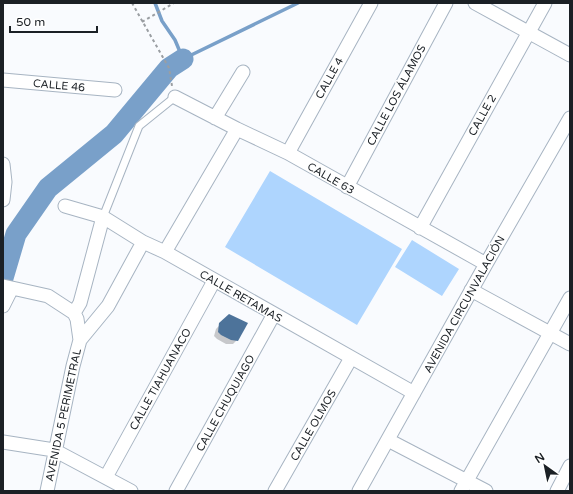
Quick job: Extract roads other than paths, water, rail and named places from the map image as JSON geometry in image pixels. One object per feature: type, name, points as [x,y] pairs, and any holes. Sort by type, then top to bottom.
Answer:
[{"type":"street","name":"CALLE 4","points":[[288,153],[371,3]]},
{"type":"street","name":"CALLE LOS ÁLAMOS","points":[[347,188],[446,3]]},
{"type":"street","points":[[475,3],[570,55]]},
{"type":"street","name":"CALLE 2","points":[[420,228],[545,3]]},
{"type":"street","points":[[215,118],[243,72]]},
{"type":"street","name":"CALLE 46","points":[[3,80],[115,90]]},
{"type":"street","name":"CALLE 63","points":[[174,97],[288,153],[347,188],[486,264]]},
{"type":"street","name":"AVENIDA CIRCUNVALACIÓN","points":[[359,491],[471,290],[570,118]]},
{"type":"street","points":[[164,252],[237,129]]},
{"type":"street","points":[[3,164],[5,182],[3,200]]},
{"type":"street","name":"CALLE RETAMAS","points":[[65,206],[103,217],[143,242],[164,252],[414,393]]},
{"type":"street","points":[[3,306],[8,287],[48,296],[74,313],[80,303],[103,217]]},
{"type":"street","points":[[80,340],[108,306],[143,242]]},
{"type":"street","name":"CALLE TIAHUANACO","points":[[106,477],[214,281]]},
{"type":"street","points":[[471,290],[570,344]]},
{"type":"street","points":[[464,486],[570,298]]},
{"type":"street","name":"AVENIDA 5 PERIMETRAL","points":[[47,491],[54,450],[80,340],[77,319],[74,313]]},
{"type":"street","name":"CALLE CHUQUIAGO","points":[[176,491],[274,314]]},
{"type":"street","name":"CALLE OLMOS","points":[[275,491],[351,358]]},
{"type":"street","points":[[388,440],[464,486],[486,491]]},
{"type":"street","points":[[3,442],[54,450],[131,491]]},
{"type":"street","points":[[556,491],[570,466]]},
{"type":"lane","points":[[103,217],[139,126],[174,97]]},
{"type":"waterway","points":[[155,3],[162,21],[175,40],[183,59],[298,3]]},
{"type":"waterway","points":[[3,278],[16,234],[48,188],[114,134],[169,68],[183,59]]}]
